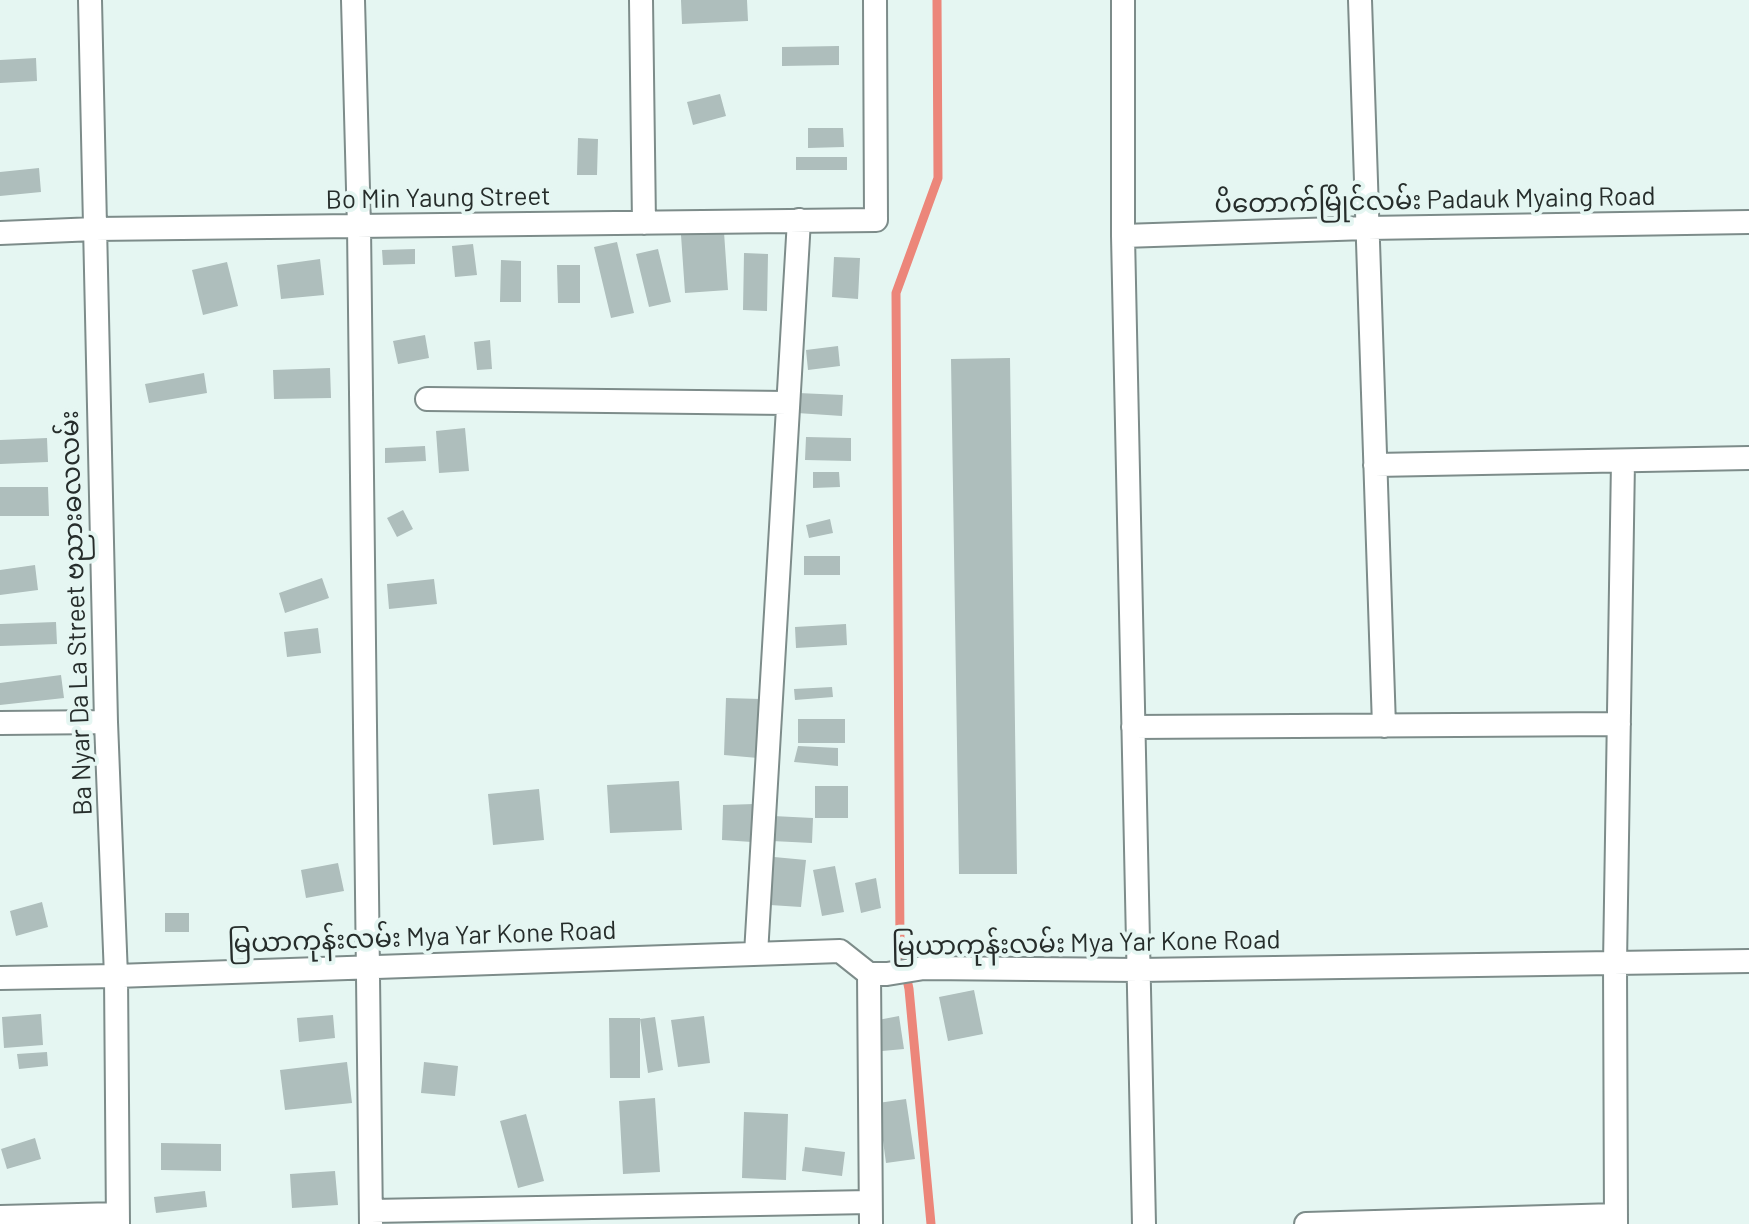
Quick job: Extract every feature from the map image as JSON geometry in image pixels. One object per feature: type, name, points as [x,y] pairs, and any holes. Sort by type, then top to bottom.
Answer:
[{"type":"street","name":"Ba Nyar Da La Street ဗညားဓလလမ်း","points":[[90,0],[106,722],[116,976],[118,1219]]},
{"type":"street","points":[[353,0],[359,227],[371,1218],[870,1213],[878,974]]},
{"type":"street","points":[[641,0],[644,223]]},
{"type":"street","name":"Bo Min Yaung Street","points":[[0,233],[95,229],[876,220],[875,0]]},
{"type":"street","points":[[1123,0],[1123,236],[1144,1224]]},
{"type":"street","points":[[1360,0],[1384,726]]},
{"type":"street","points":[[756,954],[799,220]]},
{"type":"street","name":"ပိတောက်မြိုင်လမ်း Padauk Myaing Road","points":[[1123,236],[1367,228],[1749,222]]},
{"type":"street","points":[[427,399],[787,403]]},
{"type":"street","points":[[1375,465],[1749,458]]},
{"type":"street","points":[[1306,1224],[1616,1219],[1615,963],[1623,461]]},
{"type":"street","points":[[0,723],[106,722]]},
{"type":"street","points":[[1133,727],[1619,724]]},
{"type":"street","name":"မြယာကုန်းလမ်း Mya Yar Kone Road","points":[[0,978],[840,951],[878,974],[924,968],[1139,970],[1749,961]]},
{"type":"street","points":[[0,1217],[118,1219]]},
{"type":"building","points":[[681,0],[747,0],[748,21],[682,24]]},
{"type":"building","points":[[839,46],[839,65],[782,66],[782,47]]},
{"type":"building","points":[[36,58],[37,81],[0,83],[0,60]]},
{"type":"building","points":[[720,94],[726,116],[693,125],[687,102]]},
{"type":"building","points":[[808,128],[843,128],[844,147],[808,148]]},
{"type":"building","points":[[578,138],[598,139],[597,175],[577,175]]},
{"type":"building","points":[[796,157],[847,157],[847,170],[796,170]]},
{"type":"building","points":[[39,168],[41,192],[0,196],[0,172]]},
{"type":"building","points":[[724,232],[728,290],[685,293],[681,235]]},
{"type":"building","points":[[617,242],[634,313],[611,318],[594,247]]},
{"type":"building","points":[[473,244],[477,275],[455,277],[452,246]]},
{"type":"building","points":[[415,249],[415,264],[383,265],[382,250]]},
{"type":"building","points":[[658,249],[671,302],[649,307],[636,254]]},
{"type":"building","points":[[744,253],[768,254],[767,311],[743,310]]},
{"type":"building","points":[[834,257],[860,258],[858,299],[832,297]]},
{"type":"building","points":[[320,259],[324,295],[281,299],[277,265]]},
{"type":"building","points":[[501,260],[521,261],[521,302],[500,302]]},
{"type":"building","points":[[227,262],[238,306],[203,315],[192,270]]},
{"type":"building","points":[[557,265],[580,265],[580,303],[558,303]]},
{"type":"building","points":[[425,335],[429,358],[398,364],[393,341]]},
{"type":"building","points":[[490,340],[492,369],[477,370],[474,342]]},
{"type":"building","points":[[838,346],[840,366],[808,370],[806,350]]},
{"type":"building","points":[[1010,358],[1017,874],[959,874],[951,359]]},
{"type":"building","points":[[330,368],[331,398],[274,399],[273,370]]},
{"type":"building","points":[[204,373],[207,393],[149,403],[145,384]]},
{"type":"building","points":[[798,393],[843,395],[842,416],[797,413]]},
{"type":"building","points":[[465,428],[469,471],[439,473],[436,431]]},
{"type":"building","points":[[806,437],[851,438],[851,461],[805,460]]},
{"type":"building","points":[[47,438],[48,462],[0,464],[0,440]]},
{"type":"building","points":[[425,446],[426,461],[385,463],[385,448]]},
{"type":"building","points":[[813,472],[839,472],[840,487],[813,488]]},
{"type":"building","points":[[0,487],[48,487],[49,516],[0,516]]},
{"type":"building","points":[[403,510],[413,529],[397,537],[387,518]]},
{"type":"building","points":[[830,519],[833,533],[809,538],[806,525]]},
{"type":"building","points":[[804,556],[840,556],[840,575],[804,575]]},
{"type":"building","points":[[35,565],[38,590],[0,595],[0,570]]},
{"type":"building","points":[[322,578],[329,598],[285,613],[279,593]]},
{"type":"building","points":[[434,579],[437,604],[389,609],[387,584]]},
{"type":"building","points":[[56,622],[57,644],[0,646],[0,624]]},
{"type":"building","points":[[846,624],[847,645],[796,648],[795,627]]},
{"type":"building","points":[[318,628],[321,653],[287,657],[284,632]]},
{"type":"building","points":[[61,675],[64,698],[0,705],[0,683]]},
{"type":"building","points":[[832,687],[833,697],[795,700],[794,689]]},
{"type":"building","points":[[726,698],[761,699],[758,758],[724,755]]},
{"type":"building","points":[[798,719],[845,719],[845,743],[798,743]]},
{"type":"building","points":[[798,746],[838,748],[838,766],[794,762]]},
{"type":"building","points":[[679,781],[682,830],[610,833],[607,785]]},
{"type":"building","points":[[815,786],[848,786],[848,818],[815,818]]},
{"type":"building","points":[[539,789],[544,840],[493,845],[488,794]]},
{"type":"building","points":[[754,804],[752,842],[722,840],[723,805]]},
{"type":"building","points":[[773,816],[813,818],[812,843],[772,841]]},
{"type":"building","points":[[774,857],[806,860],[801,907],[770,905]]},
{"type":"building","points":[[338,863],[344,891],[306,898],[301,870]]},
{"type":"building","points":[[835,866],[844,912],[822,916],[813,870]]},
{"type":"building","points":[[876,878],[881,908],[861,913],[855,883]]},
{"type":"building","points":[[42,902],[48,927],[16,936],[10,911]]},
{"type":"building","points":[[165,913],[189,913],[189,932],[165,932]]},
{"type":"building","points":[[974,990],[983,1034],[948,1041],[939,997]]},
{"type":"building","points":[[41,1014],[43,1045],[4,1048],[2,1017]]},
{"type":"building","points":[[333,1015],[335,1038],[299,1042],[297,1018]]},
{"type":"building","points":[[704,1016],[710,1063],[678,1067],[671,1020]]},
{"type":"building","points":[[899,1016],[904,1049],[882,1051],[878,1020]]},
{"type":"building","points":[[655,1017],[663,1070],[648,1073],[640,1019]]},
{"type":"building","points":[[609,1018],[640,1018],[640,1078],[610,1078]]},
{"type":"building","points":[[47,1052],[48,1066],[19,1069],[17,1054]]},
{"type":"building","points":[[347,1062],[352,1103],[285,1110],[280,1070]]},
{"type":"building","points":[[424,1062],[458,1066],[455,1096],[421,1093]]},
{"type":"building","points":[[655,1098],[660,1172],[623,1174],[619,1101]]},
{"type":"building","points":[[906,1099],[915,1159],[886,1163],[878,1103]]},
{"type":"building","points":[[744,1112],[788,1114],[786,1180],[742,1178]]},
{"type":"building","points":[[526,1114],[544,1181],[518,1188],[500,1121]]},
{"type":"building","points":[[35,1138],[41,1159],[7,1169],[1,1149]]},
{"type":"building","points":[[161,1143],[221,1144],[221,1171],[161,1170]]},
{"type":"building","points":[[805,1147],[845,1152],[842,1176],[802,1171]]},
{"type":"building","points":[[335,1171],[338,1205],[292,1208],[290,1174]]},
{"type":"building","points":[[205,1191],[207,1207],[156,1213],[154,1197]]},
{"type":"waterway","points":[[931,1224],[909,989],[900,946],[896,293],[938,178],[937,0]]}]
